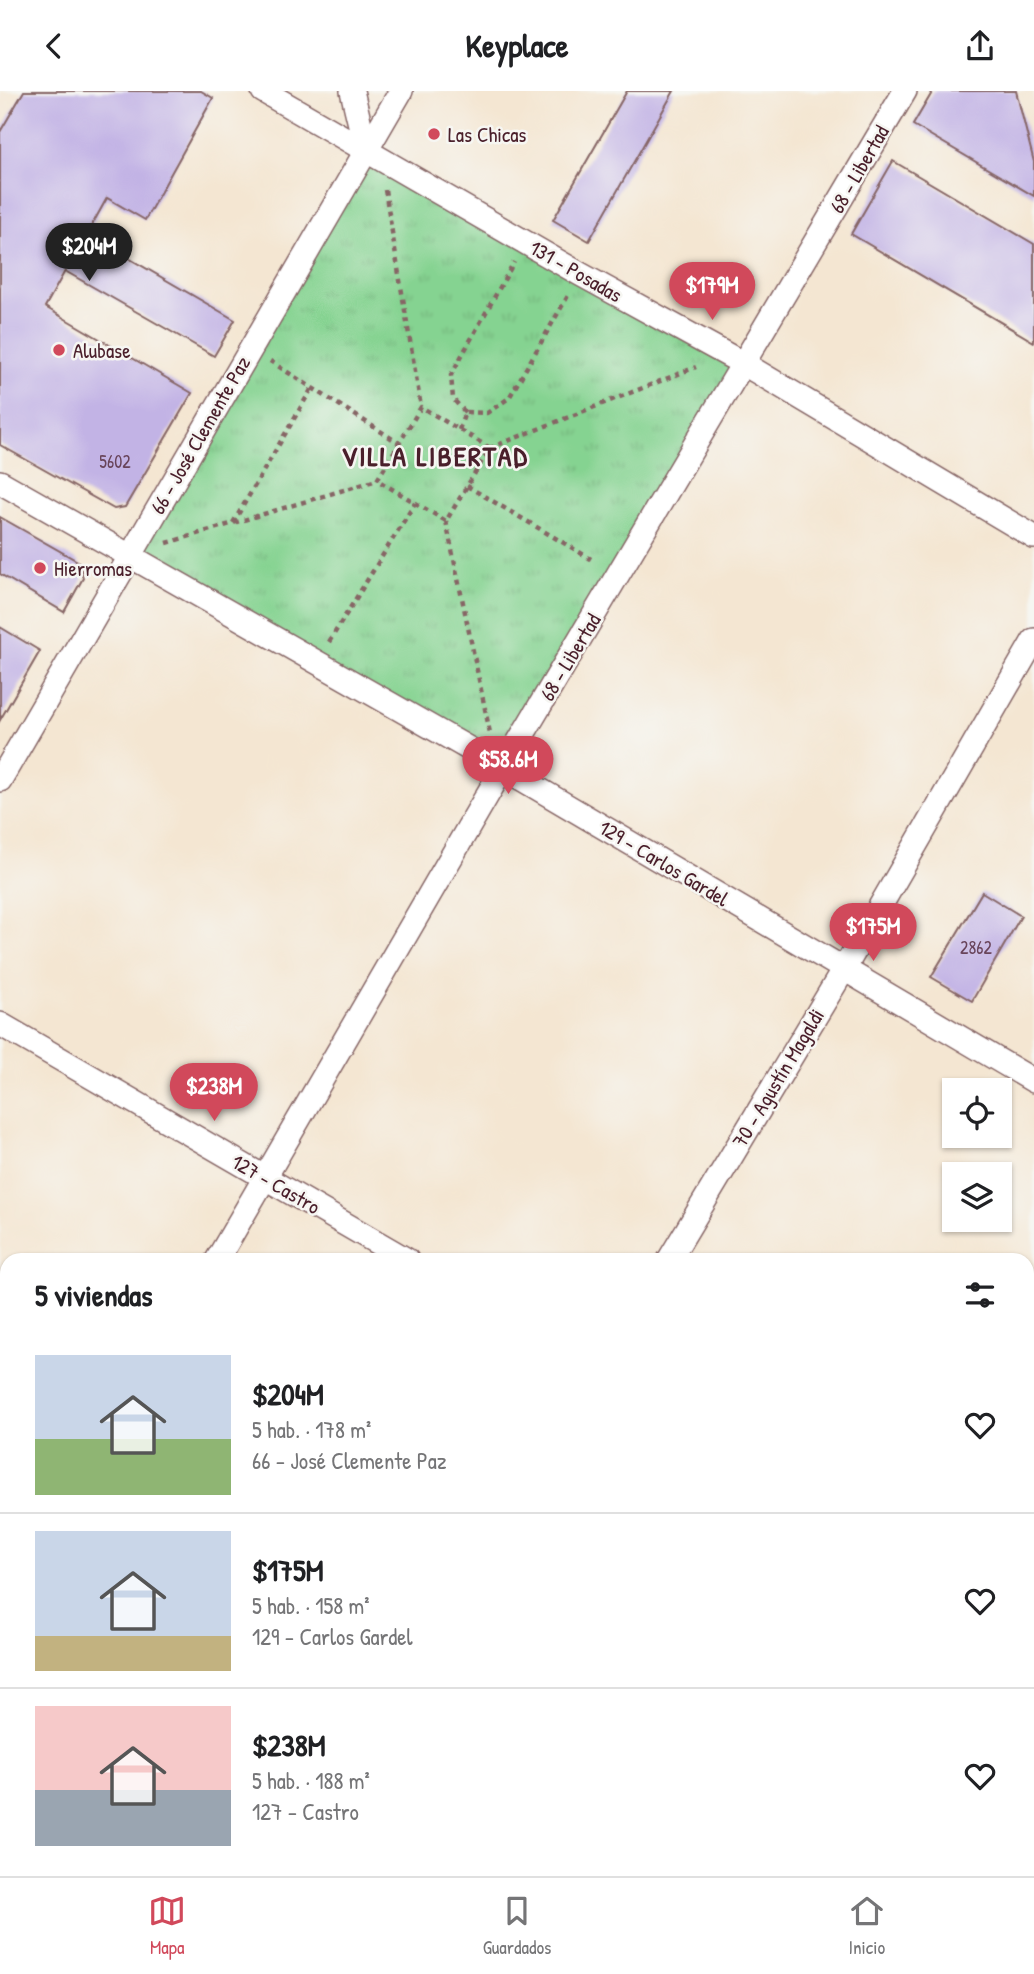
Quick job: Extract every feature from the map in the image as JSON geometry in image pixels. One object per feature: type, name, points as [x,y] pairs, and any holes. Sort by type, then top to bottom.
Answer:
[{"type":"street","name":"131 - Posadas","points":[[263,91],[580,274],[744,364],[1034,537]]},
{"type":"street","points":[[352,91],[373,154]]},
{"type":"street","name":"66 - José Clemente Paz","points":[[0,780],[250,349],[373,154],[401,91]]},
{"type":"street","name":"68 - Libertad","points":[[221,1253],[503,768],[905,91]]},
{"type":"street","name":"129 - Carlos Gardel","points":[[0,482],[503,768],[1034,1081]]},
{"type":"street","name":"70 - Agustín Magaldi","points":[[673,1253],[844,969],[1034,640]]},
{"type":"street","name":"127 - Castro","points":[[0,1024],[395,1253]]},
{"type":"path","points":[[155,546],[377,480],[421,407],[373,154]]},
{"type":"path","points":[[525,241],[451,375],[453,399],[465,412],[487,413],[509,398],[580,274]]},
{"type":"path","points":[[250,349],[399,443]]},
{"type":"path","points":[[490,734],[446,521],[490,448],[703,365]]},
{"type":"path","points":[[233,523],[312,387]]},
{"type":"path","points":[[421,407],[490,448]]},
{"type":"path","points":[[459,430],[465,412]]},
{"type":"path","points":[[377,480],[446,521]]},
{"type":"path","points":[[467,486],[591,559]]},
{"type":"path","points":[[317,661],[415,503]]},
{"type":"green space","points":[[366,150],[744,364],[503,768],[131,556]]},
{"type":"building","points":[[24,91],[201,91],[213,98],[145,220],[107,198],[87,234],[235,320],[214,356],[65,271],[45,307],[192,393],[125,507],[114,509],[0,445],[0,132]]},
{"type":"building","points":[[627,91],[674,91],[589,241],[553,220]]},
{"type":"building","points":[[933,91],[1016,91],[1034,162],[1034,196],[913,125]]},
{"type":"building","points":[[893,161],[1034,244],[1034,342],[851,234]]},
{"type":"building","name":"Hierromas","points":[[0,517],[79,562],[83,578],[64,612],[0,574]]},
{"type":"building","points":[[0,627],[40,651],[0,720]]},
{"type":"building","points":[[982,892],[1021,916],[972,1001],[931,977]]},
{"type":"place","name":"Las Chicas","points":[[434,134]]},
{"type":"place","name":"Alubase","points":[[59,350]]},
{"type":"place","name":"Hierromas","points":[[40,568]]},
{"type":"district","name":"VILLA LIBERTAD","points":[[435,456]]}]
